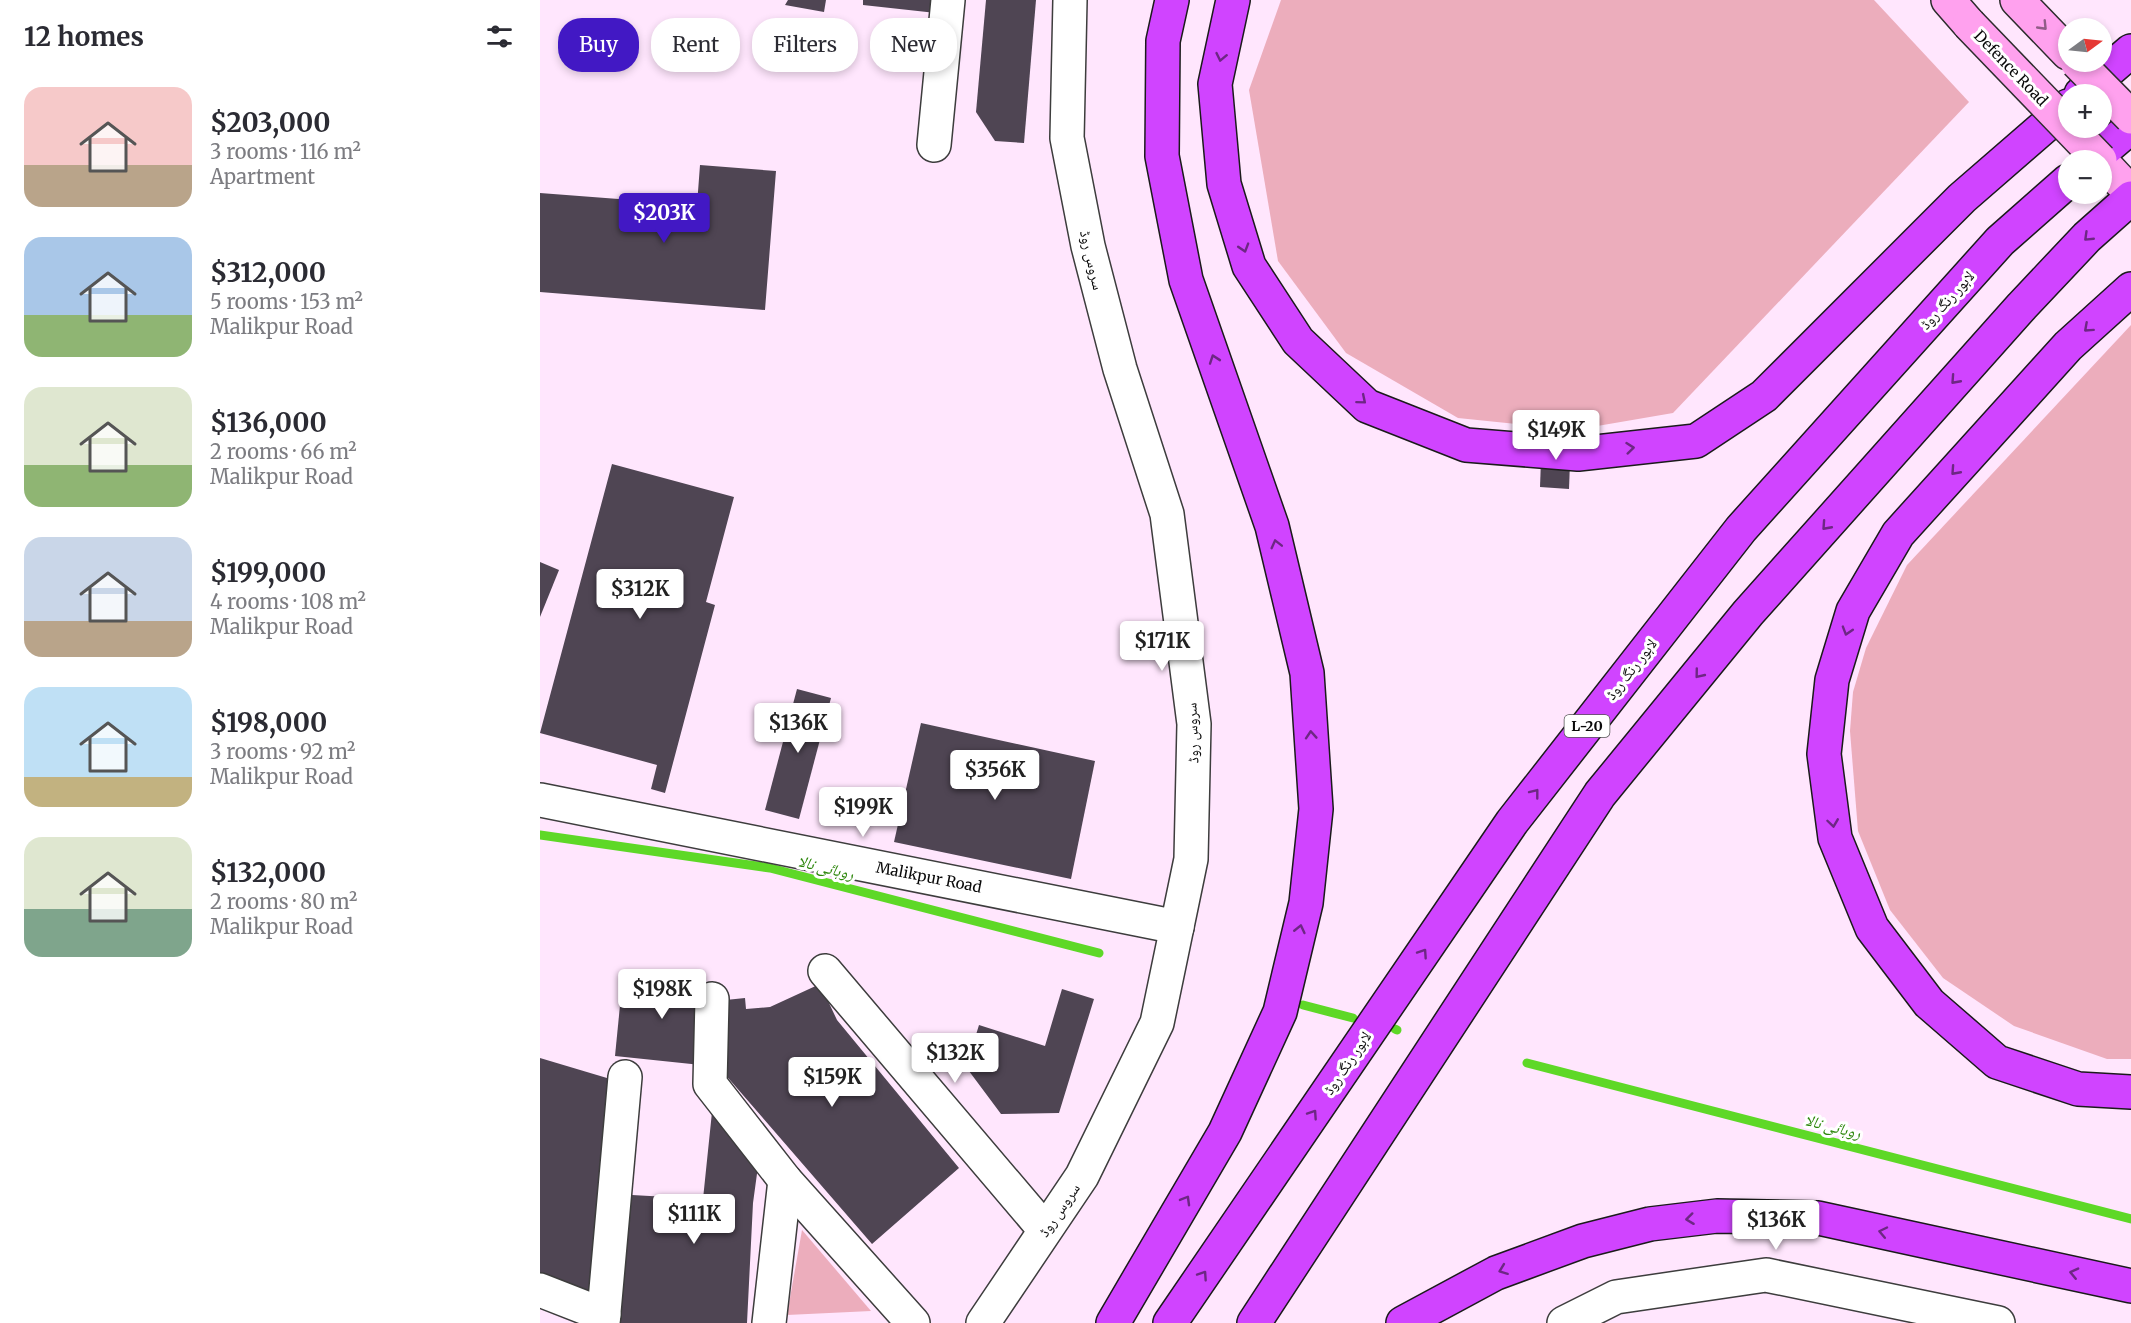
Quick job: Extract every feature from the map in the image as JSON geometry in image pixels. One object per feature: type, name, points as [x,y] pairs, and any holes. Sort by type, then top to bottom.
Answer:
[{"type":"highway","points":[[1113,1323],[1225,1132],[1280,1012],[1306,903],[1316,809],[1307,673],[1272,526],[1186,280],[1162,156],[1163,41],[1172,0]]},
{"type":"highway","points":[[1233,0],[1215,84],[1224,184],[1249,266],[1298,341],[1367,406],[1466,445],[1578,454],[1696,441],[1764,396],[1962,198],[2058,115]]},
{"type":"highway","points":[[2093,84],[2131,51]]},
{"type":"highway","points":[[2104,150],[2131,127]]},
{"type":"highway","name":"لاہور رنگ روڈ","points":[[1170,1323],[1512,822],[1741,528],[2000,241],[2058,190]]},
{"type":"highway","points":[[1254,1323],[1600,794],[1748,613],[2014,315],[2087,237],[2131,198]]},
{"type":"highway","points":[[2131,289],[2068,346],[1898,534],[1853,611],[1832,680],[1824,754],[1835,838],[1872,928],[1929,1003],[1997,1062],[2078,1089],[2131,1092]]},
{"type":"highway","points":[[1403,1323],[1496,1273],[1582,1241],[1650,1224],[1716,1216],[1818,1218],[2131,1286]]},
{"type":"main road","points":[[2017,0],[2058,43]]},
{"type":"main road","name":"Defence Road","points":[[1959,12],[2091,150]]},
{"type":"main road","points":[[2087,72],[2131,117]]},
{"type":"main road","name":"Defence Road","points":[[2112,173],[2131,193]]},
{"type":"street","points":[[934,145],[948,0]]},
{"type":"street","name":"سروس روڈ","points":[[983,1323],[1082,1176],[1157,1023],[1191,859],[1194,724],[1167,514],[1120,369],[1088,246],[1067,138],[1070,0]]},
{"type":"street","name":"Malikpur Road","points":[[540,800],[1177,927]]},
{"type":"street","points":[[825,971],[1045,1230]]},
{"type":"street","points":[[712,999],[710,1084],[786,1180],[909,1323]]},
{"type":"street","points":[[540,1290],[604,1319],[625,1077]]},
{"type":"street","points":[[769,1323],[786,1180]]},
{"type":"street","points":[[1584,1320],[1616,1297],[1766,1275],[1998,1323]]},
{"type":"shaded area","points":[[1281,0],[1874,0],[1969,102],[1673,413],[1574,430],[1458,418],[1346,353],[1278,261],[1249,90]]},
{"type":"shaded area","points":[[2131,325],[2131,1059],[2107,1059],[2014,1026],[1943,978],[1890,910],[1858,831],[1850,731],[1853,692],[1866,648],[1907,565]]},
{"type":"shaded area","points":[[802,1230],[871,1311],[787,1315]]},
{"type":"building","points":[[788,0],[826,0],[824,12],[785,5]]},
{"type":"building","points":[[863,0],[938,0],[936,13],[863,5]]},
{"type":"building","points":[[986,0],[1036,0],[1024,143],[995,141],[976,112]]},
{"type":"building","points":[[700,165],[776,171],[765,310],[540,292],[540,193],[697,205]]},
{"type":"building","points":[[1542,433],[1571,435],[1569,489],[1540,487]]},
{"type":"building","points":[[612,464],[734,497],[706,602],[715,605],[665,793],[651,789],[657,765],[540,733]]},
{"type":"building","points":[[540,562],[559,570],[540,617]]},
{"type":"building","points":[[797,689],[831,698],[799,819],[765,810]]},
{"type":"building","points":[[921,723],[1095,761],[1071,879],[894,842]]},
{"type":"building","points":[[623,975],[708,984],[701,1065],[615,1056]]},
{"type":"building","points":[[820,984],[837,1020],[959,1168],[872,1244],[723,1072],[716,1001],[745,998],[746,1009],[770,1007]]},
{"type":"building","points":[[1062,989],[1094,999],[1059,1113],[1001,1114],[966,1067],[979,1025],[1045,1046]]},
{"type":"building","points":[[540,1058],[617,1081],[594,1300],[540,1279]]},
{"type":"building","points":[[712,1112],[759,1159],[753,1203],[747,1323],[619,1323],[622,1270],[632,1195],[703,1199]]},
{"type":"waterway","name":"روہائی نالا","points":[[540,835],[770,868],[1099,953]]},
{"type":"waterway","name":"روہائی نالا","points":[[1303,1005],[1353,1018]]},
{"type":"waterway","name":"روہائی نالا","points":[[1527,1063],[2131,1219]]}]
